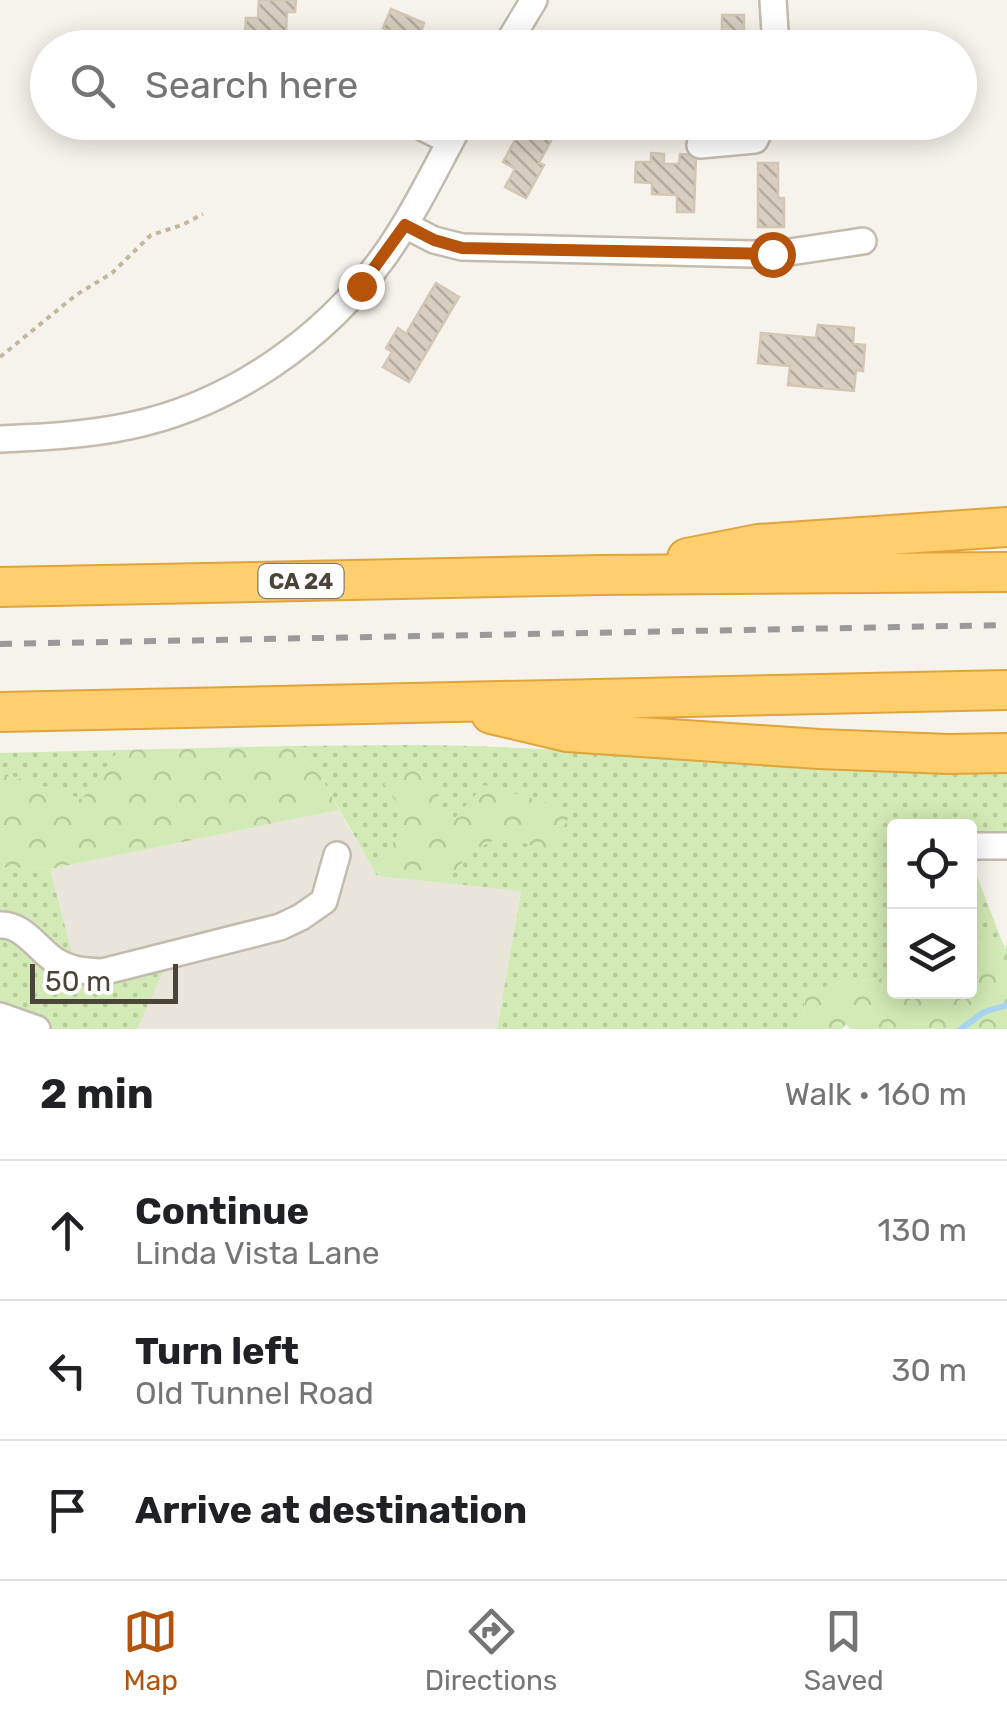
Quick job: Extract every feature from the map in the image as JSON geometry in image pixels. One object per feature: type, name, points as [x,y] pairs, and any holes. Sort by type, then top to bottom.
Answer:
[{"type":"highway","points":[[602,575],[758,544],[1007,527]]},
{"type":"highway","name":"CA 24","points":[[0,587],[602,575],[1007,572]]},
{"type":"highway","points":[[0,712],[1007,690]]},
{"type":"highway","points":[[435,701],[567,732],[848,750],[1007,753]]},
{"type":"street","points":[[516,30],[534,0]]},
{"type":"street","points":[[773,0],[775,30]]},
{"type":"street","points":[[0,440],[134,425],[238,384],[272,364],[336,313],[361,286],[405,225],[451,140]]},
{"type":"street","points":[[700,145],[754,140]]},
{"type":"street","points":[[405,225],[434,240],[462,248],[752,254],[864,241]]},
{"type":"street","points":[[977,846],[1007,846]]},
{"type":"street","points":[[0,925],[8,925],[27,936],[56,960],[78,971],[102,972],[280,926],[301,917],[324,901],[337,856]]},
{"type":"street","points":[[0,1016],[37,1029]]},
{"type":"path","points":[[0,356],[76,295],[112,273],[152,235],[203,214]]},
{"type":"shaded area","points":[[339,810],[377,876],[521,890],[497,1029],[137,1029],[102,972],[73,960],[50,869]]},
{"type":"green space","points":[[291,746],[484,747],[857,769],[1007,772],[1007,846],[977,846],[977,819],[887,819],[887,975],[832,984],[806,995],[801,1029],[497,1029],[521,891],[445,883],[471,852],[501,836],[573,810],[448,825],[437,790],[407,816],[377,876],[321,777]]},
{"type":"green space","points":[[291,746],[321,777],[339,810],[50,869],[0,867],[0,772],[82,799],[119,750]]},
{"type":"green space","points":[[119,750],[82,799],[0,772],[0,753]]},
{"type":"green space","points":[[416,767],[437,790],[449,824],[484,785],[573,810],[550,851],[501,836],[471,852],[445,883],[377,876],[406,816],[384,784]]},
{"type":"green space","points":[[0,867],[50,869],[74,961],[102,972],[171,954],[137,1029],[0,1029]]},
{"type":"green space","points":[[977,876],[1005,949],[977,935]]},
{"type":"green space","points":[[977,935],[1005,949],[1007,943],[1007,1029],[850,1029],[846,1024],[842,1029],[801,1029],[806,995],[832,984],[887,975],[887,999],[977,999]]},
{"type":"building","points":[[259,0],[296,0],[295,12],[287,12],[286,30],[245,30],[246,18],[258,18]]},
{"type":"building","points":[[391,9],[424,23],[421,30],[383,28]]},
{"type":"building","points":[[722,15],[744,15],[744,30],[722,30]]},
{"type":"building","points":[[515,140],[551,140],[539,163],[544,165],[526,198],[505,187],[515,169],[503,162]]},
{"type":"building","points":[[651,153],[664,154],[664,164],[679,164],[680,154],[696,155],[694,212],[677,212],[677,195],[652,194],[652,183],[635,182],[636,162],[651,162]]},
{"type":"building","points":[[758,163],[778,163],[778,198],[784,198],[784,227],[758,227]]},
{"type":"building","points":[[436,283],[459,297],[409,382],[383,367],[392,352],[386,348],[398,328],[406,334]]},
{"type":"building","points":[[818,325],[854,328],[853,344],[865,345],[863,371],[856,370],[854,391],[788,385],[790,366],[758,363],[761,333],[816,338]]},
{"type":"waterway","points":[[961,1029],[984,1012],[1007,1005]]},
{"type":"railway","points":[[0,644],[1007,625]]},
{"type":"route","points":[[361,286],[405,225],[448,246],[462,248],[772,254]]}]
